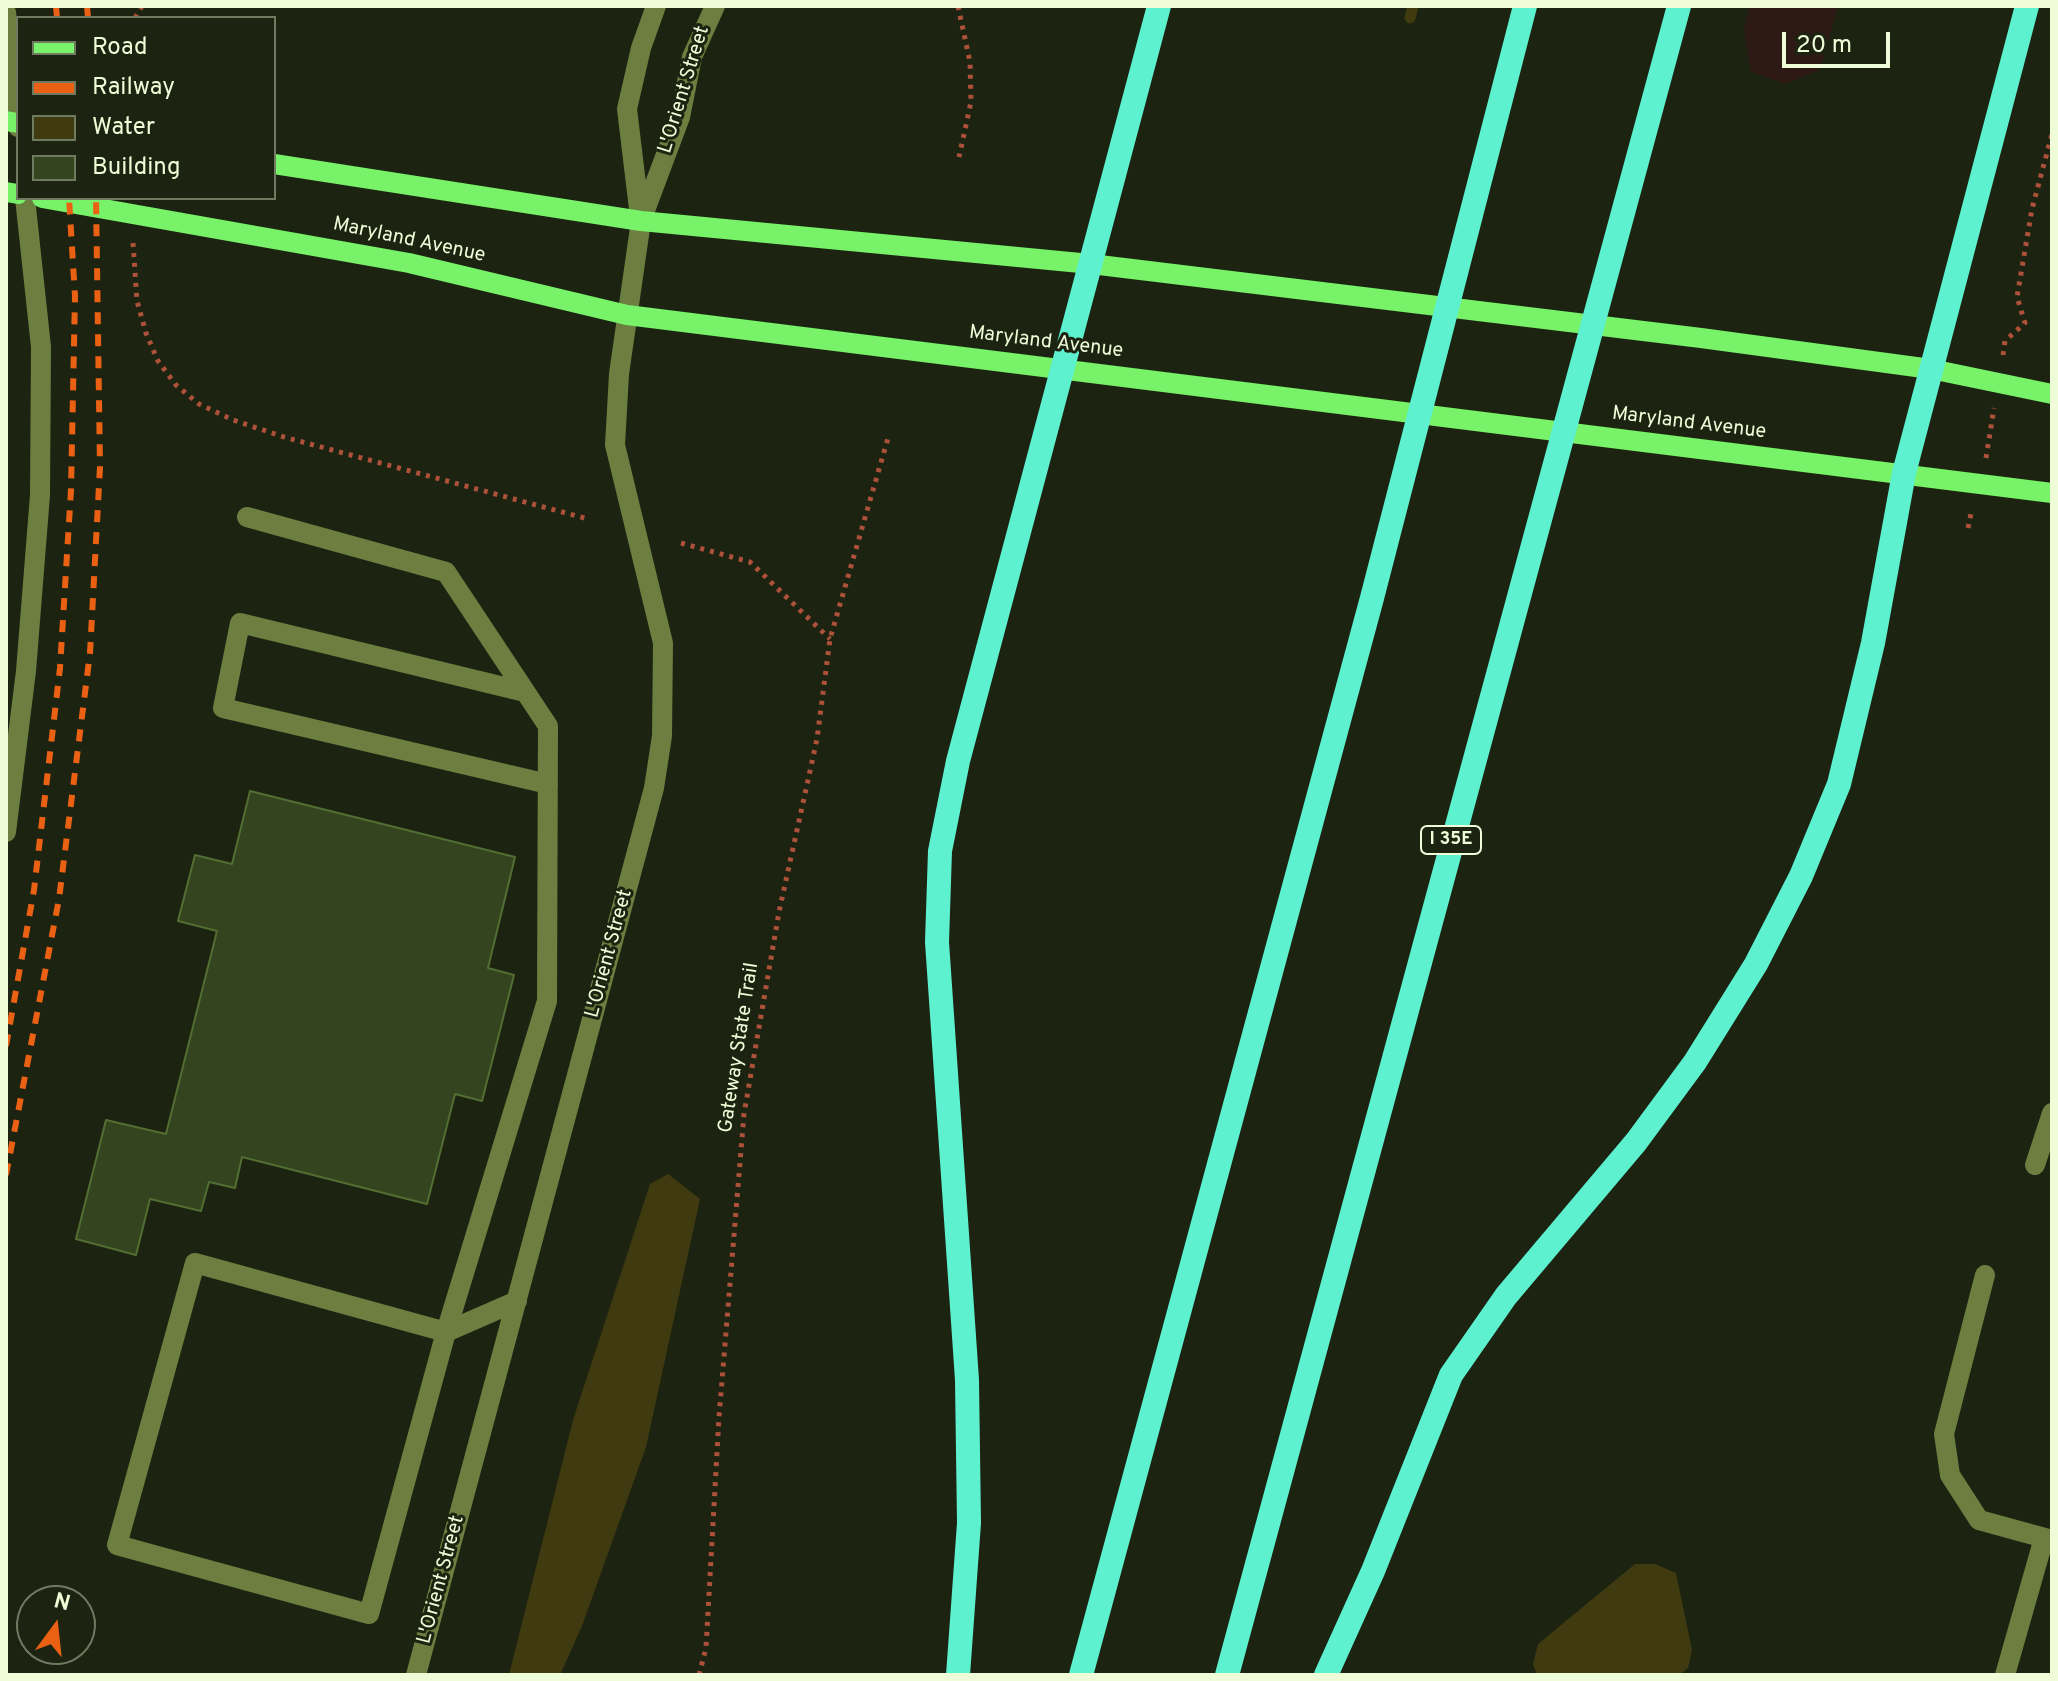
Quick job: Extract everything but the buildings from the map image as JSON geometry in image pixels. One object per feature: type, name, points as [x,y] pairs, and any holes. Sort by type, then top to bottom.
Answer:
[{"type":"highway","points":[[958,1675],[969,1523],[967,1380],[937,942],[940,851],[958,761],[1159,6]]},
{"type":"highway","points":[[1081,1675],[1376,583],[1525,6]]},
{"type":"highway","name":"I 35E","points":[[1227,1675],[1679,6]]},
{"type":"highway","points":[[1326,1675],[1373,1571],[1451,1375],[1506,1296],[1636,1142],[1695,1062],[1756,964],[1801,876],[1839,784],[1873,643],[1904,473],[2027,6]]},
{"type":"main road","points":[[276,164],[641,221],[1091,264],[1717,340],[1931,369],[2052,394]]},
{"type":"main road","name":"Maryland Avenue","points":[[54,200],[409,263],[627,315],[2052,493]]},
{"type":"street","name":"L'Orient Street","points":[[641,221],[627,109],[641,48],[656,6]]},
{"type":"street","name":"L'Orient Street","points":[[416,1675],[654,788],[662,736],[663,643],[615,445],[627,315],[641,221],[680,117],[692,57],[715,6]]},
{"type":"street","points":[[6,12],[16,106]]},
{"type":"street","points":[[6,832],[26,671],[40,495],[41,347],[25,200]]},
{"type":"street","points":[[247,517],[446,572],[548,726],[547,1001],[446,1332],[369,1614],[117,1545],[195,1263],[446,1332],[517,1301]]},
{"type":"street","points":[[525,692],[240,623],[223,708],[548,784]]},
{"type":"street","points":[[2035,1165],[2052,1113]]},
{"type":"street","points":[[1985,1275],[1944,1434],[1950,1475],[1979,1520],[2048,1539],[2005,1675]]},
{"type":"path","points":[[958,6],[970,62],[971,102],[959,157]]},
{"type":"path","points":[[2005,341],[2025,323],[2017,297],[2032,209],[2052,134]]},
{"type":"path","points":[[133,240],[137,301],[146,333],[158,361],[176,385],[199,404],[233,420],[284,437],[588,519]]},
{"type":"path","name":"Gateway State Trail","points":[[699,1675],[706,1648],[719,1417],[744,1114],[779,912],[817,739],[830,639],[888,438]]},
{"type":"path","points":[[681,543],[750,562],[830,639]]},
{"type":"shaded area","points":[[1750,6],[1838,6],[1820,70],[1785,84],[1751,72],[1744,30]]},
{"type":"water","points":[[668,1174],[700,1199],[646,1447],[582,1626],[560,1675],[509,1675],[573,1420],[650,1184]]},
{"type":"water","points":[[1635,1564],[1655,1564],[1676,1573],[1692,1650],[1688,1668],[1680,1675],[1537,1675],[1533,1664],[1538,1644]]},
{"type":"waterway","points":[[1410,18],[1413,6]]},
{"type":"railway","points":[[56,6],[57,16]]},
{"type":"railway","points":[[87,6],[88,16]]},
{"type":"railway","points":[[6,1046],[34,890],[60,668],[71,490],[75,296],[69,200]]},
{"type":"railway","points":[[6,1175],[59,899],[90,653],[100,467],[96,200]]}]
